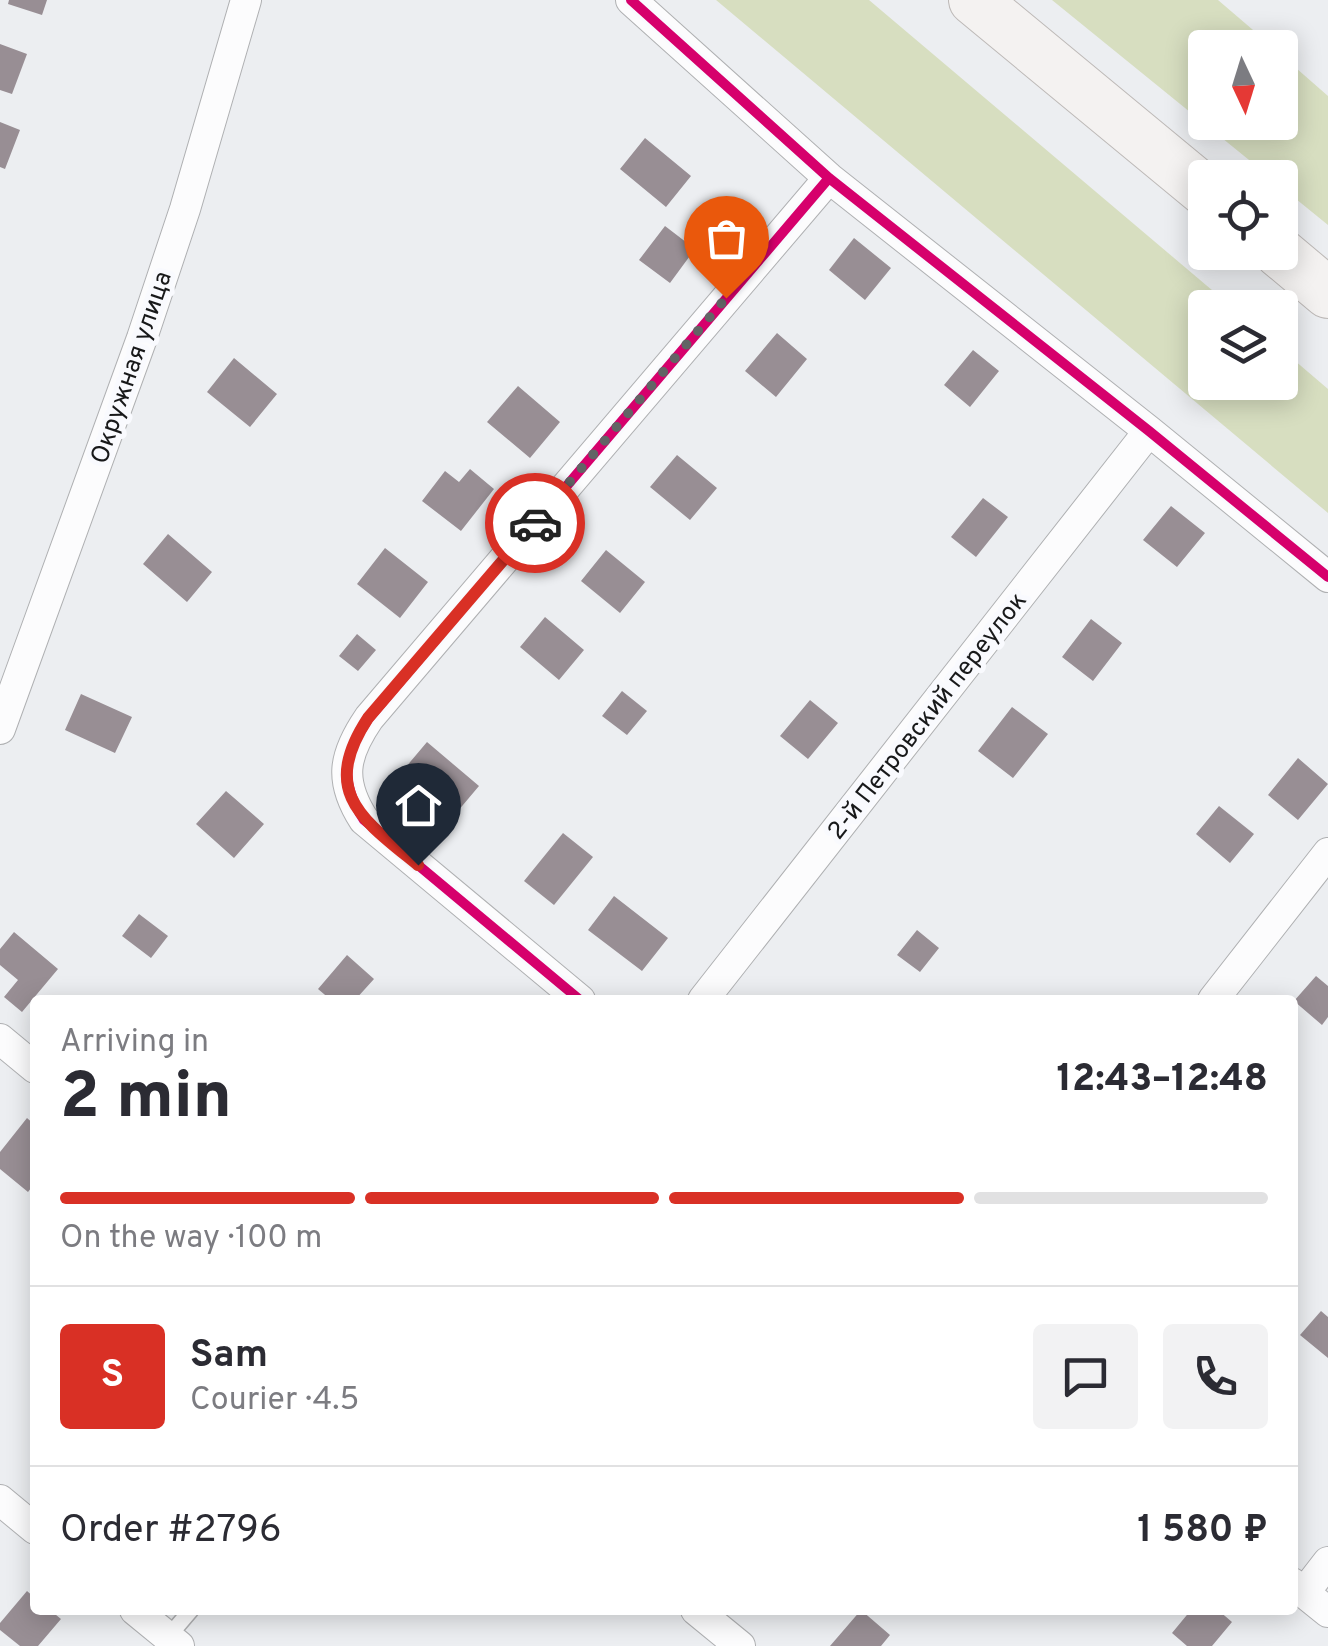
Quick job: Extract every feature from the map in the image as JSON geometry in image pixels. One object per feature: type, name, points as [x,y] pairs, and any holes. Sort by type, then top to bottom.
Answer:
[{"type":"main road","points":[[974,0],[1188,178]]},
{"type":"main road","points":[[1298,268],[1328,294]]},
{"type":"street","name":"Окружная улица","points":[[0,728],[148,320],[246,0]]},
{"type":"street","points":[[631,0],[828,178],[1328,577]]},
{"type":"street","points":[[574,995],[364,820],[350,798],[347,770],[352,742],[368,718],[828,178]]},
{"type":"street","name":"2-й Петровский переулок","points":[[707,995],[1149,431]]},
{"type":"street","points":[[1217,995],[1328,854]]},
{"type":"street","points":[[0,1039],[30,1064]]},
{"type":"street","points":[[0,1500],[30,1524]]},
{"type":"street","points":[[1308,1596],[1328,1562]]},
{"type":"street","points":[[141,1615],[173,1641]]},
{"type":"street","points":[[702,1615],[740,1646]]},
{"type":"lane","points":[[173,1641],[188,1615]]},
{"type":"green space","points":[[716,0],[869,0],[1212,290],[1188,290],[1188,396]]},
{"type":"green space","points":[[1052,0],[1218,0],[1253,30],[1188,30],[1188,110]]},
{"type":"green space","points":[[1298,70],[1328,96],[1328,225],[1298,201],[1298,160],[1249,160],[1224,140],[1298,140]]},
{"type":"green space","points":[[1298,363],[1328,389],[1328,513],[1193,400],[1298,400]]},
{"type":"building","points":[[9,0],[47,0],[42,15],[8,4]]},
{"type":"building","points":[[0,44],[27,54],[12,94],[0,90]]},
{"type":"building","points":[[0,122],[20,130],[5,169],[0,167]]},
{"type":"building","points":[[645,138],[691,176],[666,207],[620,169]]},
{"type":"building","points":[[665,226],[695,249],[670,283],[639,260]]},
{"type":"building","points":[[854,238],[891,268],[865,300],[829,270]]},
{"type":"building","points":[[777,333],[807,359],[776,397],[745,371]]},
{"type":"building","points":[[973,350],[999,371],[970,407],[944,385]]},
{"type":"building","points":[[234,358],[277,394],[250,427],[207,392]]},
{"type":"building","points":[[518,386],[560,422],[530,458],[487,422]]},
{"type":"building","points":[[677,455],[717,488],[690,520],[650,487]]},
{"type":"building","points":[[470,469],[494,489],[461,531],[422,501],[445,471],[459,482]]},
{"type":"building","points":[[983,498],[1008,517],[976,557],[951,537]]},
{"type":"building","points":[[1171,506],[1205,533],[1177,567],[1143,540]]},
{"type":"building","points":[[168,534],[212,572],[187,602],[143,564]]},
{"type":"building","points":[[385,548],[428,582],[400,618],[357,584]]},
{"type":"building","points":[[606,550],[645,582],[620,613],[581,581]]},
{"type":"building","points":[[545,617],[584,650],[559,680],[520,647]]},
{"type":"building","points":[[1091,619],[1122,643],[1093,681],[1062,657]]},
{"type":"building","points":[[357,634],[376,650],[358,671],[339,656]]},
{"type":"building","points":[[622,691],[647,711],[627,735],[602,716]]},
{"type":"building","points":[[81,694],[132,717],[115,753],[65,730]]},
{"type":"building","points":[[810,700],[838,723],[808,759],[780,736]]},
{"type":"building","points":[[1012,707],[1048,734],[1013,778],[978,751]]},
{"type":"building","points":[[427,742],[479,786],[441,831],[389,787]]},
{"type":"building","points":[[1298,758],[1328,784],[1298,820],[1268,795]]},
{"type":"building","points":[[226,791],[264,824],[234,858],[196,824]]},
{"type":"building","points":[[1219,806],[1254,834],[1230,863],[1196,834]]},
{"type":"building","points":[[563,833],[593,857],[554,905],[524,881]]},
{"type":"building","points":[[614,896],[668,938],[642,971],[588,930]]},
{"type":"building","points":[[139,914],[168,936],[151,958],[122,936]]},
{"type":"building","points":[[917,930],[939,948],[920,972],[897,955]]},
{"type":"building","points":[[14,932],[58,969],[36,995],[30,995],[30,1002],[22,1012],[4,997],[18,980],[0,965],[0,949]]},
{"type":"building","points":[[347,955],[374,979],[360,995],[325,995],[318,989]]},
{"type":"building","points":[[1316,976],[1328,986],[1328,1017],[1322,1025],[1298,1004],[1298,996]]},
{"type":"building","points":[[27,1118],[28,1192],[0,1169],[0,1152]]},
{"type":"building","points":[[1321,1311],[1328,1317],[1328,1358],[1300,1335]]},
{"type":"building","points":[[27,1591],[30,1615],[56,1615],[61,1619],[38,1646],[20,1646],[0,1630],[0,1623]]},
{"type":"building","points":[[857,1615],[867,1615],[890,1635],[881,1646],[830,1646]]},
{"type":"building","points":[[1187,1615],[1224,1615],[1232,1622],[1212,1646],[1187,1646],[1172,1633]]},
{"type":"cycle path","points":[[631,0],[829,178],[1328,577]]},
{"type":"cycle path","points":[[574,995],[364,820],[348,781],[349,757],[369,718],[829,178]]},
{"type":"way so far","points":[[535,523],[726,298]]},
{"type":"route","points":[[418,865],[364,820],[350,798],[347,770],[352,742],[368,718],[535,523]]}]
